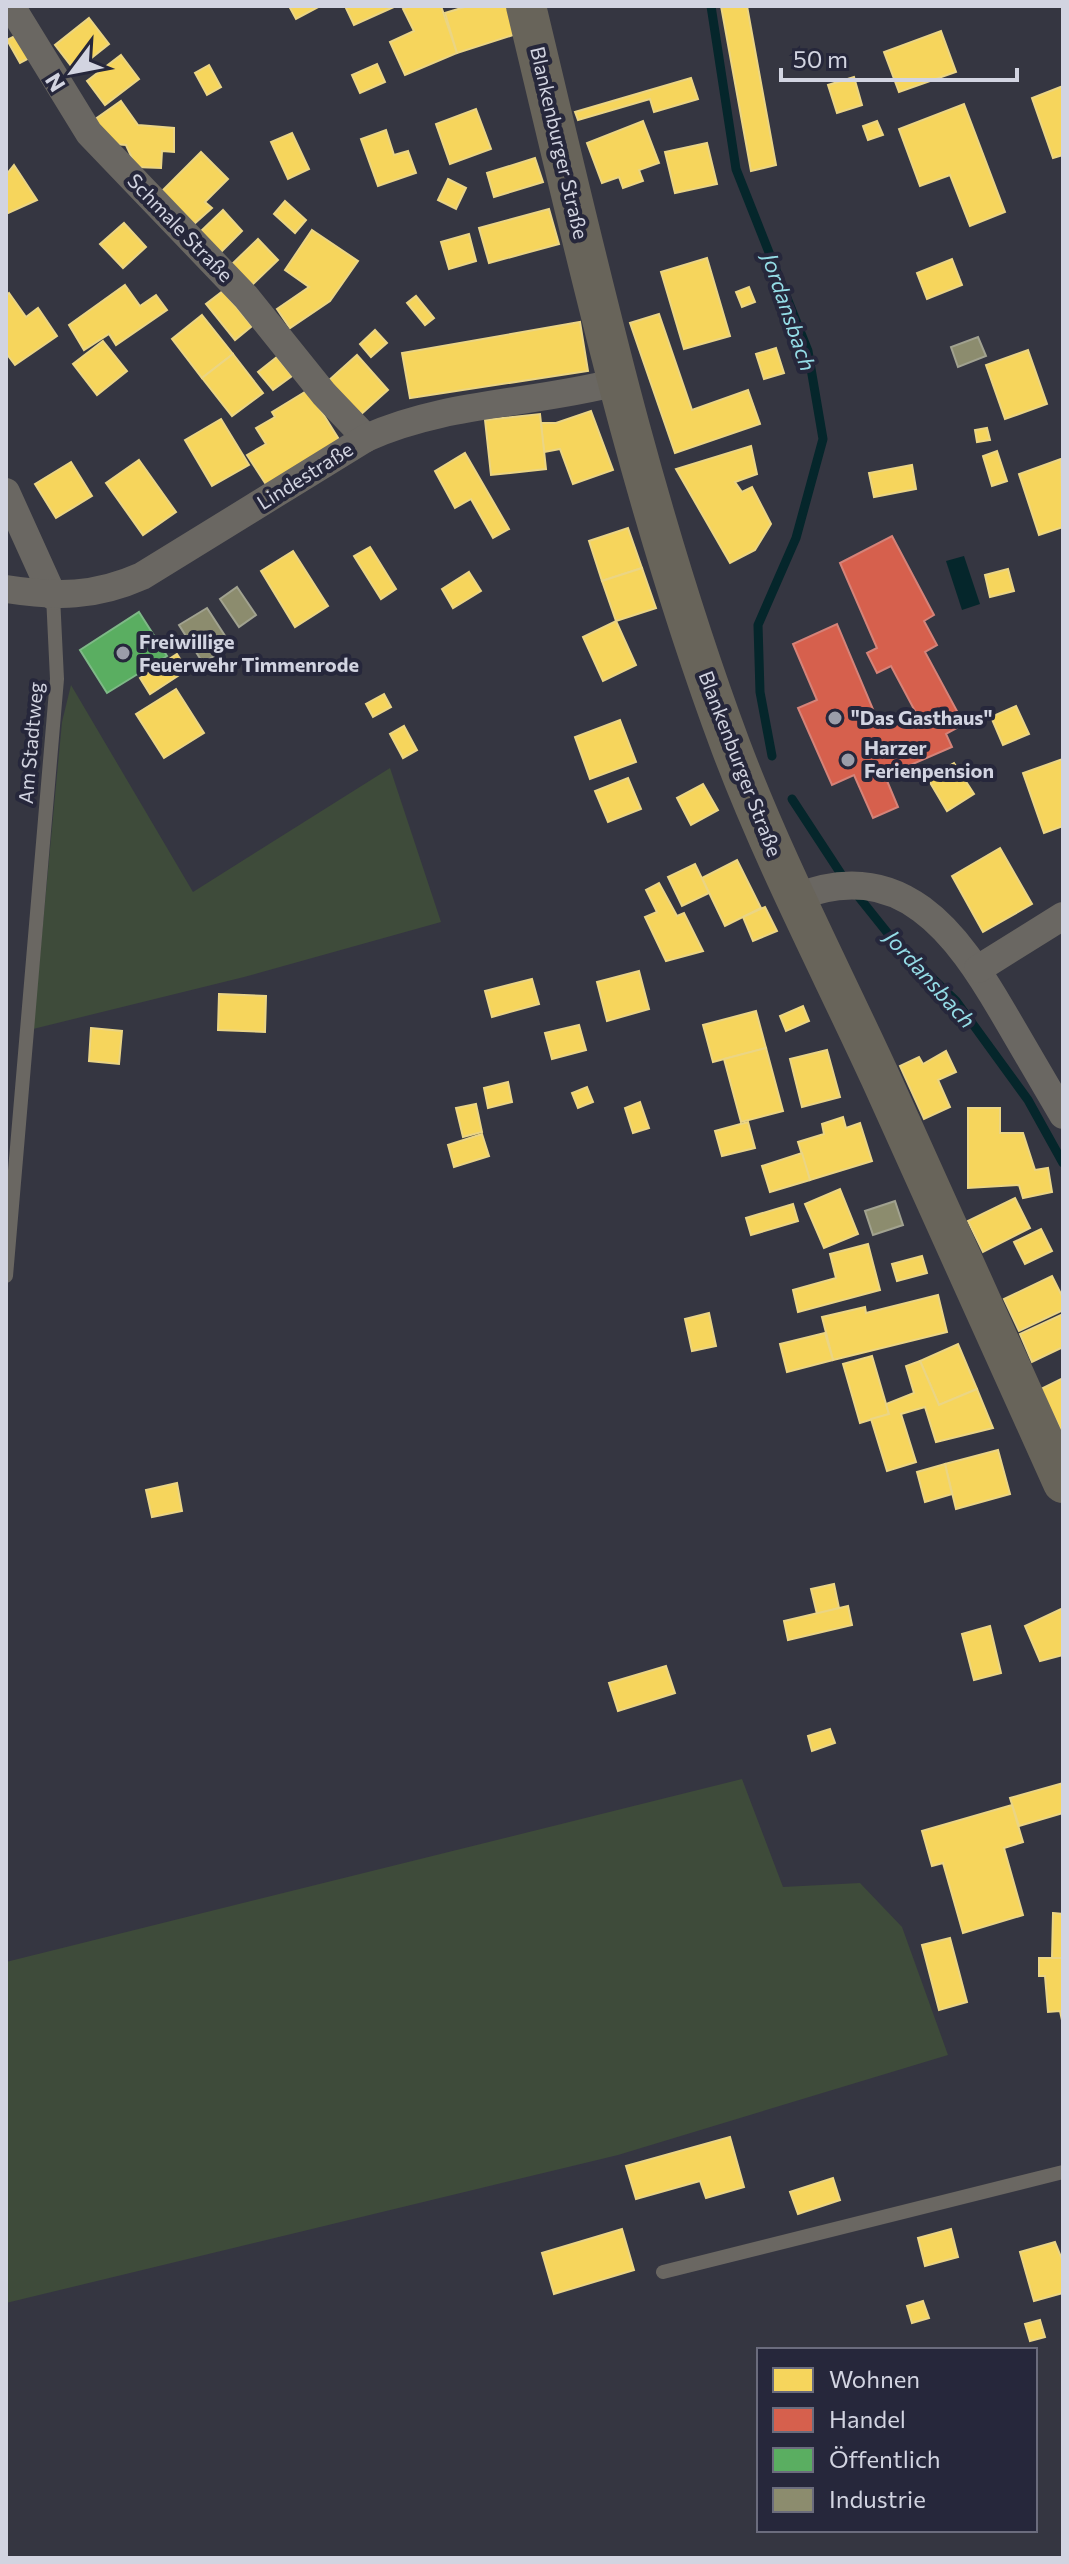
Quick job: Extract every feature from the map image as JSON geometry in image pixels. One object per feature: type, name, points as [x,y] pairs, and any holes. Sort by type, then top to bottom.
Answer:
[{"type":"main road","name":"Blankenburger Straße","points":[[526,6],[617,382],[702,665],[751,799],[807,892],[1063,1483]]},
{"type":"street","name":"Schmale Straße","points":[[11,6],[89,133],[246,297],[324,394],[366,438]]},
{"type":"street","name":"Lindestraße","points":[[6,589],[53,596],[99,592],[142,576],[366,438],[420,418],[575,393],[617,382]]},
{"type":"street","points":[[6,492],[53,596]]},
{"type":"street","points":[[807,892],[870,887],[897,894],[939,920],[978,969],[1063,1115]]},
{"type":"street","points":[[978,969],[1063,916]]},
{"type":"lane","name":"Am Stadtweg","points":[[6,1276],[57,679],[53,596]]},
{"type":"lane","points":[[663,2272],[1063,2172]]},
{"type":"shaded area","points":[[964,556],[980,604],[962,610],[946,561]]},
{"type":"shaded area","points":[[71,685],[193,892],[390,768],[441,922],[244,977],[33,1029],[62,722]]},
{"type":"shaded area","points":[[742,1779],[783,1887],[860,1883],[902,1927],[948,2055],[618,2155],[6,2303],[6,1962]]},
{"type":"building: Wohnen","points":[[289,6],[320,6],[296,19]]},
{"type":"building: Wohnen","points":[[345,6],[396,6],[354,25]]},
{"type":"building: Wohnen","points":[[409,6],[441,6],[457,53],[405,75],[390,42],[414,31],[403,9]]},
{"type":"building: Wohnen","points":[[468,6],[508,6],[516,34],[457,53],[445,13]]},
{"type":"building: Wohnen","points":[[721,6],[747,6],[776,165],[751,171]]},
{"type":"building: Wohnen","points":[[89,18],[109,44],[75,71],[55,45]]},
{"type":"building: Wohnen","points":[[941,31],[956,72],[899,92],[884,52]]},
{"type":"building: Wohnen","points":[[21,33],[33,56],[20,63],[7,40]]},
{"type":"building: Wohnen","points":[[121,55],[139,79],[105,105],[87,81]]},
{"type":"building: Wohnen","points":[[377,64],[385,82],[360,93],[352,75]]},
{"type":"building: Wohnen","points":[[209,65],[221,87],[207,95],[195,73]]},
{"type":"building: Wohnen","points":[[854,77],[862,105],[837,113],[828,85]]},
{"type":"building: Wohnen","points":[[691,78],[698,99],[654,112],[650,99],[578,120],[575,112]]},
{"type":"building: Wohnen","points":[[1063,86],[1063,155],[1053,158],[1032,98]]},
{"type":"building: Wohnen","points":[[121,101],[138,125],[174,128],[174,152],[162,151],[161,168],[136,167],[126,145],[114,144],[94,120]]},
{"type":"building: Wohnen","points":[[964,104],[1005,212],[970,226],[950,175],[920,186],[899,129]]},
{"type":"building: Wohnen","points":[[476,109],[491,149],[450,164],[436,124]]},
{"type":"building: Wohnen","points":[[643,121],[659,163],[639,170],[643,181],[623,188],[619,177],[602,183],[587,143]]},
{"type":"building: Wohnen","points":[[877,121],[883,135],[868,140],[863,126]]},
{"type":"building: Wohnen","points":[[386,130],[394,155],[408,151],[416,173],[378,186],[361,139]]},
{"type":"building: Wohnen","points":[[292,133],[309,169],[288,179],[271,142]]},
{"type":"building: Wohnen","points":[[707,143],[717,184],[675,193],[665,152]]},
{"type":"building: Wohnen","points":[[201,152],[228,179],[205,202],[212,208],[194,224],[162,191]]},
{"type":"building: Wohnen","points":[[535,158],[543,182],[494,197],[487,173]]},
{"type":"building: Wohnen","points":[[14,165],[37,200],[6,214],[6,175]]},
{"type":"building: Wohnen","points":[[448,179],[466,188],[456,209],[438,200]]},
{"type":"building: Wohnen","points":[[285,201],[306,220],[295,233],[274,214]]},
{"type":"building: Wohnen","points":[[549,209],[559,244],[489,263],[479,228]]},
{"type":"building: Wohnen","points":[[223,210],[242,231],[220,253],[200,232]]},
{"type":"building: Wohnen","points":[[124,223],[146,247],[123,268],[100,244]]},
{"type":"building: Wohnen","points":[[312,230],[358,261],[330,301],[290,328],[277,309],[309,287],[285,270]]},
{"type":"building: Wohnen","points":[[469,234],[476,261],[449,269],[441,242]]},
{"type":"building: Wohnen","points":[[258,239],[278,260],[250,287],[230,266]]},
{"type":"building: Wohnen","points":[[707,258],[730,336],[684,349],[661,272]]},
{"type":"building: Wohnen","points":[[952,259],[962,285],[927,299],[917,273]]},
{"type":"building: Wohnen","points":[[125,285],[140,306],[156,295],[167,310],[116,345],[109,334],[84,350],[69,325]]},
{"type":"building: Wohnen","points":[[749,287],[755,302],[742,307],[736,292]]},
{"type":"building: Wohnen","points":[[223,291],[252,326],[235,340],[206,304]]},
{"type":"building: Wohnen","points":[[9,293],[26,317],[38,308],[57,336],[15,365],[6,353],[6,296]]},
{"type":"building: Wohnen","points":[[416,296],[434,318],[425,325],[407,303]]},
{"type":"building: Wohnen","points":[[659,314],[692,410],[748,390],[760,424],[675,453],[630,323]]},
{"type":"building: Wohnen","points":[[202,315],[233,354],[202,378],[172,339]]},
{"type":"building: Wohnen","points":[[580,322],[588,371],[410,398],[402,353]]},
{"type":"building: Wohnen","points":[[375,330],[387,343],[371,357],[360,344]]},
{"type":"building: Wohnen","points":[[103,341],[127,371],[97,395],[73,364]]},
{"type":"building: Wohnen","points":[[776,348],[784,373],[764,379],[756,354]]},
{"type":"building: Wohnen","points":[[1028,350],[1047,404],[1005,419],[986,365]]},
{"type":"building: Wohnen","points":[[233,354],[263,393],[232,416],[202,378]]},
{"type":"building: Wohnen","points":[[357,355],[388,390],[359,416],[328,381]]},
{"type":"building: Wohnen","points":[[277,357],[292,376],[273,390],[258,372]]},
{"type":"building: Wohnen","points":[[308,390],[340,441],[267,486],[247,455],[266,444],[256,428],[275,417],[272,412]]},
{"type":"building: Wohnen","points":[[591,411],[613,470],[573,484],[560,449],[544,452],[541,423],[556,423]]},
{"type":"building: Wohnen","points":[[540,414],[546,469],[491,475],[485,420]]},
{"type":"building: Wohnen","points":[[221,419],[249,465],[212,486],[185,440]]},
{"type":"building: Wohnen","points":[[987,428],[990,440],[977,442],[975,430]]},
{"type":"building: Wohnen","points":[[751,446],[757,474],[735,482],[742,492],[752,487],[771,524],[755,550],[730,563],[676,469]]},
{"type":"building: Wohnen","points":[[997,451],[1007,481],[992,486],[983,456]]},
{"type":"building: Wohnen","points":[[465,453],[509,529],[493,538],[471,499],[455,508],[435,471]]},
{"type":"building: Wohnen","points":[[1061,459],[1063,527],[1039,535],[1019,474]]},
{"type":"building: Wohnen","points":[[139,460],[176,512],[143,535],[106,483]]},
{"type":"building: Wohnen","points":[[71,462],[92,496],[56,518],[35,484]]},
{"type":"building: Wohnen","points":[[912,465],[916,489],[874,497],[869,473]]},
{"type":"building: Wohnen","points":[[628,528],[642,568],[602,581],[589,541]]},
{"type":"building: Wohnen","points":[[370,547],[396,589],[381,599],[354,556]]},
{"type":"building: Wohnen","points":[[293,551],[328,606],[295,627],[261,571]]},
{"type":"building: Wohnen","points":[[642,568],[656,608],[616,621],[602,581]]},
{"type":"building: Wohnen","points":[[1008,569],[1014,591],[990,597],[985,575]]},
{"type":"building: Wohnen","points":[[469,572],[481,591],[453,608],[442,589]]},
{"type":"building: Wohnen","points":[[616,621],[636,665],[603,681],[583,637]]},
{"type":"building: Wohnen","points":[[177,654],[187,670],[150,694],[140,678]]},
{"type":"building: Wohnen","points":[[176,689],[204,733],[164,758],[136,714]]},
{"type":"building: Wohnen","points":[[384,694],[391,707],[373,717],[366,704]]},
{"type":"building: Wohnen","points":[[1016,706],[1029,734],[1003,745],[991,717]]},
{"type":"building: Wohnen","points":[[620,720],[636,762],[590,779],[575,737]]},
{"type":"building: Wohnen","points":[[404,726],[417,750],[403,758],[390,734]]},
{"type":"building: Wohnen","points":[[1063,759],[1063,826],[1044,833],[1023,773]]},
{"type":"building: Wohnen","points":[[954,763],[974,794],[947,811],[928,779]]},
{"type":"building: Wohnen","points":[[628,778],[641,809],[608,822],[595,791]]},
{"type":"building: Wohnen","points":[[703,784],[718,810],[691,825],[677,798]]},
{"type":"building: Wohnen","points":[[1000,848],[1032,904],[983,932],[952,876]]},
{"type":"building: Wohnen","points":[[737,860],[761,908],[725,926],[702,878]]},
{"type":"building: Wohnen","points":[[695,864],[709,893],[682,906],[668,877]]},
{"type":"building: Wohnen","points":[[659,883],[677,916],[684,913],[703,951],[666,961],[645,917],[657,912],[646,890]]},
{"type":"building: Wohnen","points":[[765,907],[777,931],[753,941],[743,917]]},
{"type":"building: Wohnen","points":[[639,971],[649,1009],[607,1021],[597,982]]},
{"type":"building: Wohnen","points":[[532,979],[539,1004],[492,1017],[485,991]]},
{"type":"building: Wohnen","points":[[219,994],[266,996],[265,1032],[218,1030]]},
{"type":"building: Wohnen","points":[[803,1006],[809,1021],[786,1031],[780,1016]]},
{"type":"building: Wohnen","points":[[756,1011],[766,1048],[713,1062],[703,1025]]},
{"type":"building: Wohnen","points":[[579,1025],[586,1050],[552,1059],[545,1033]]},
{"type":"building: Wohnen","points":[[91,1028],[122,1031],[119,1064],[89,1061]]},
{"type":"building: Wohnen","points":[[766,1048],[783,1111],[741,1122],[724,1059]]},
{"type":"building: Wohnen","points":[[827,1050],[840,1097],[802,1107],[790,1059]]},
{"type":"building: Wohnen","points":[[946,1051],[956,1072],[938,1080],[950,1107],[924,1119],[900,1066],[919,1057],[923,1064]]},
{"type":"building: Wohnen","points":[[508,1082],[512,1102],[488,1108],[484,1088]]},
{"type":"building: Wohnen","points":[[587,1087],[593,1102],[578,1108],[572,1093]]},
{"type":"building: Wohnen","points":[[640,1102],[649,1128],[633,1133],[625,1108]]},
{"type":"building: Wohnen","points":[[476,1104],[482,1132],[463,1137],[456,1108]]},
{"type":"building: Wohnen","points":[[968,1108],[1000,1108],[1000,1133],[1023,1133],[1035,1170],[1048,1168],[1052,1192],[1023,1198],[1019,1185],[968,1188]]},
{"type":"building: Wohnen","points":[[843,1117],[846,1128],[860,1123],[872,1161],[810,1180],[798,1142],[824,1134],[822,1124]]},
{"type":"building: Wohnen","points":[[748,1122],[755,1148],[722,1156],[715,1131]]},
{"type":"building: Wohnen","points":[[482,1134],[489,1156],[454,1167],[448,1145]]},
{"type":"building: Wohnen","points":[[802,1153],[810,1180],[770,1192],[762,1166]]},
{"type":"building: Wohnen","points":[[840,1189],[858,1234],[824,1248],[805,1204]]},
{"type":"building: Wohnen","points":[[1015,1198],[1030,1228],[983,1252],[968,1221]]},
{"type":"building: Wohnen","points":[[793,1204],[798,1221],[751,1235],[746,1218]]},
{"type":"building: Wohnen","points":[[1041,1229],[1052,1251],[1025,1264],[1014,1242]]},
{"type":"building: Wohnen","points":[[868,1244],[880,1290],[798,1312],[793,1290],[836,1278],[830,1254]]},
{"type":"building: Wohnen","points":[[922,1256],[927,1273],[897,1281],[892,1264]]},
{"type":"building: Wohnen","points":[[1052,1276],[1063,1298],[1063,1310],[1019,1331],[1004,1299]]},
{"type":"building: Wohnen","points":[[938,1295],[947,1332],[833,1360],[822,1317],[865,1307],[866,1313]]},
{"type":"building: Wohnen","points":[[709,1313],[716,1346],[692,1351],[685,1319]]},
{"type":"building: Wohnen","points":[[1063,1314],[1063,1347],[1032,1362],[1020,1334]]},
{"type":"building: Wohnen","points":[[825,1333],[833,1360],[787,1372],[780,1344]]},
{"type":"building: Wohnen","points":[[958,1344],[977,1389],[939,1405],[920,1361]]},
{"type":"building: Wohnen","points":[[872,1356],[889,1414],[860,1423],[843,1364]]},
{"type":"building: Wohnen","points":[[920,1361],[939,1405],[977,1389],[993,1428],[936,1442],[925,1407],[901,1414],[916,1462],[887,1471],[871,1419],[889,1414],[886,1404],[914,1393],[906,1366]]},
{"type":"building: Wohnen","points":[[1063,1378],[1063,1435],[1041,1389]]},
{"type":"building: Wohnen","points":[[998,1450],[1010,1494],[956,1509],[945,1464]]},
{"type":"building: Wohnen","points":[[945,1464],[952,1494],[925,1502],[917,1472]]},
{"type":"building: Wohnen","points":[[177,1483],[182,1511],[152,1517],[146,1490]]},
{"type":"building: Wohnen","points":[[834,1584],[839,1608],[817,1614],[811,1589]]},
{"type":"building: Wohnen","points":[[848,1606],[852,1625],[788,1640],[784,1621]]},
{"type":"building: Wohnen","points":[[1063,1608],[1063,1655],[1040,1661],[1025,1626]]},
{"type":"building: Wohnen","points":[[990,1626],[1001,1673],[974,1680],[962,1634]]},
{"type":"building: Wohnen","points":[[666,1666],[675,1693],[618,1711],[609,1683]]},
{"type":"building: Wohnen","points":[[830,1729],[835,1743],[812,1751],[808,1736]]},
{"type":"building: Wohnen","points":[[1063,1783],[1063,1813],[1019,1826],[1010,1798]]},
{"type":"building: Wohnen","points":[[1012,1805],[1023,1842],[1004,1848],[1023,1915],[963,1933],[943,1863],[932,1866],[922,1831]]},
{"type":"building: Wohnen","points":[[1053,1913],[1063,1914],[1063,1958],[1052,1958]]},
{"type":"building: Wohnen","points":[[950,1938],[967,2002],[939,2010],[922,1945]]},
{"type":"building: Wohnen","points":[[1039,1958],[1063,1958],[1063,2025],[1060,2011],[1048,2012],[1045,1976],[1039,1976]]},
{"type":"building: Wohnen","points":[[730,2137],[744,2187],[706,2198],[700,2181],[636,2199],[626,2166]]},
{"type":"building: Wohnen","points":[[833,2178],[840,2200],[798,2214],[790,2192]]},
{"type":"building: Wohnen","points":[[622,2229],[634,2270],[554,2294],[542,2253]]},
{"type":"building: Wohnen","points":[[951,2229],[958,2257],[925,2266],[918,2238]]},
{"type":"building: Wohnen","points":[[1055,2242],[1063,2262],[1063,2293],[1034,2301],[1020,2252]]},
{"type":"building: Wohnen","points":[[923,2301],[929,2318],[912,2323],[907,2306]]},
{"type":"building: Wohnen","points":[[1040,2320],[1045,2337],[1030,2341],[1025,2324]]},
{"type":"building: Handel","points":[[892,536],[934,615],[924,621],[937,645],[925,652],[964,724],[946,734],[952,747],[885,776],[898,807],[873,818],[854,775],[832,785],[798,708],[817,700],[793,644],[837,624],[880,726],[915,711],[891,666],[877,673],[867,653],[877,648],[840,563]]},
{"type":"building: Öffentlich","name":"Freiwillige Feuerwehr Timmenrode","points":[[139,612],[167,656],[107,693],[80,650]]},
{"type":"building: Industrie","points":[[978,337],[986,356],[958,367],[951,347]]},
{"type":"building: Industrie","points":[[237,587],[256,615],[239,627],[220,599]]},
{"type":"building: Industrie","points":[[207,608],[231,645],[203,663],[179,625]]},
{"type":"building: Industrie","points":[[895,1201],[903,1225],[873,1235],[865,1211]]},
{"type":"waterway","name":"Jordansbach","points":[[711,6],[736,169],[808,351],[823,439],[796,538],[758,625],[760,692],[772,756]]},
{"type":"waterway","name":"Jordansbach","points":[[792,799],[845,880]]},
{"type":"waterway","name":"Jordansbach","points":[[854,891],[894,941],[956,1001],[1028,1100],[1063,1163]]},
{"type":"place","name":"Freiwillige Feuerwehr Timmenrode","points":[[123,653]]},
{"type":"place","name":"\"Das Gasthaus\"","points":[[835,718]]},
{"type":"place","name":"Harzer Ferienpension","points":[[848,760]]}]
